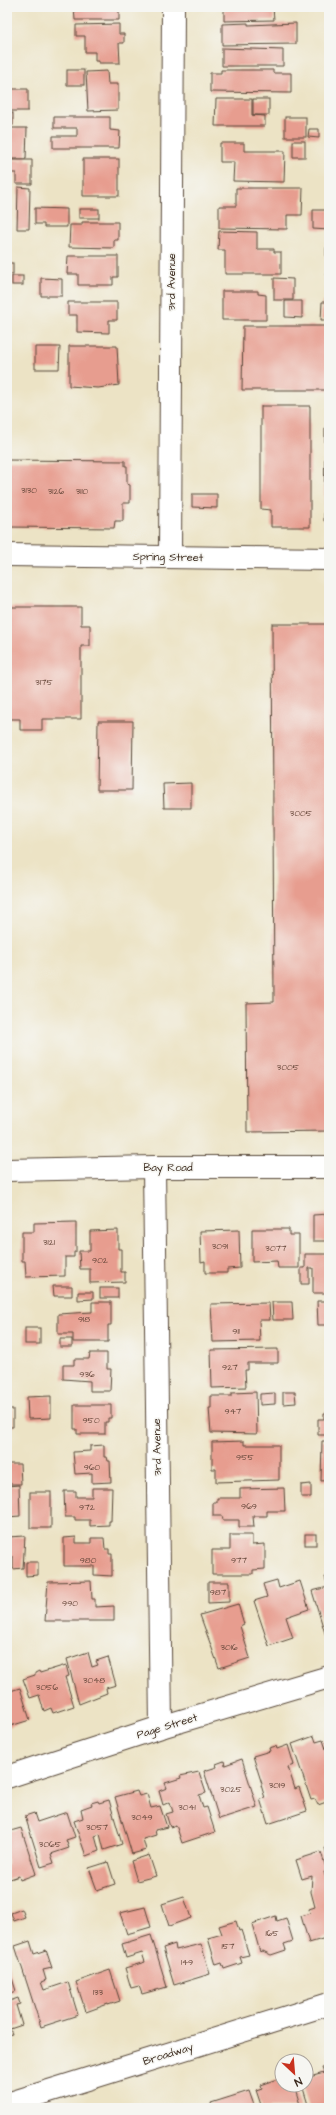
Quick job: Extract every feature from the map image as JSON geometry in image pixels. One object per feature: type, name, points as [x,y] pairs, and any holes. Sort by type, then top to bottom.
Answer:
[{"type":"street","name":"3rd Avenue","points":[[170,556],[173,7]]},
{"type":"street","name":"Spring Street","points":[[7,555],[329,559]]},
{"type":"street","name":"3rd Avenue","points":[[154,1166],[161,1727]]},
{"type":"street","name":"Bay Road","points":[[7,1170],[154,1166],[329,1167]]},
{"type":"street","name":"Page Street","points":[[7,1777],[161,1727],[329,1677]]},
{"type":"street","name":"Broadway","points":[[7,2104],[329,2004]]},
{"type":"building","points":[[74,7],[119,7],[119,20],[75,20]]},
{"type":"building","points":[[224,7],[273,7],[274,20],[224,21]]},
{"type":"building","points":[[248,23],[248,25],[296,23],[296,44],[222,45],[222,24]]},
{"type":"building","points":[[119,24],[119,34],[124,34],[124,43],[119,43],[120,63],[99,63],[99,61],[95,61],[95,52],[85,52],[85,36],[76,36],[76,25]]},
{"type":"building","points":[[222,48],[283,50],[283,66],[222,66]]},
{"type":"building","points":[[67,70],[84,70],[84,85],[67,85]]},
{"type":"building","points":[[221,70],[273,70],[273,73],[291,73],[291,93],[210,92],[210,73],[221,73]]},
{"type":"building","points":[[107,71],[108,84],[118,84],[118,110],[88,111],[86,72]]},
{"type":"building","points":[[7,73],[9,73],[9,89],[28,89],[28,111],[8,111]]},
{"type":"building","points":[[216,99],[252,99],[252,115],[265,116],[265,126],[215,126]]},
{"type":"building","points":[[253,99],[269,99],[269,115],[253,115]]},
{"type":"building","points":[[7,113],[13,113],[13,125],[7,125]]},
{"type":"building","points":[[54,117],[110,117],[110,130],[120,131],[119,148],[53,148],[53,136],[77,136],[77,128],[54,128]]},
{"type":"building","points":[[285,117],[306,117],[306,137],[285,137]]},
{"type":"building","points":[[7,128],[27,128],[26,159],[7,159]]},
{"type":"building","points":[[309,129],[319,129],[319,138],[308,137]]},
{"type":"building","points":[[293,141],[305,141],[305,157],[293,157]]},
{"type":"building","points":[[220,143],[244,143],[244,151],[285,151],[284,182],[233,181],[234,162],[220,162]]},
{"type":"building","points":[[83,159],[119,159],[119,196],[83,196]]},
{"type":"building","points":[[7,160],[32,160],[32,184],[16,184],[16,173],[7,173]]},
{"type":"building","points":[[7,184],[11,184],[10,211],[7,211]]},
{"type":"building","points":[[18,187],[30,188],[29,229],[17,229]]},
{"type":"building","points":[[236,188],[303,188],[302,215],[287,215],[287,229],[219,228],[219,206],[236,206]]},
{"type":"building","points":[[35,208],[67,209],[67,227],[44,227],[44,224],[35,224]]},
{"type":"building","points":[[79,209],[99,209],[99,218],[79,218]]},
{"type":"building","points":[[313,210],[329,210],[329,230],[313,229]]},
{"type":"building","points":[[82,222],[118,222],[118,240],[114,240],[114,248],[69,247],[70,225],[82,225]]},
{"type":"building","points":[[219,231],[257,232],[257,249],[274,249],[274,252],[281,252],[281,274],[225,274],[225,250],[218,250]]},
{"type":"building","points":[[326,248],[329,248],[329,274],[326,274]]},
{"type":"building","points":[[68,256],[118,256],[118,277],[113,277],[113,285],[78,285],[78,274],[67,274]]},
{"type":"building","points":[[7,263],[13,263],[13,274],[7,274]]},
{"type":"building","points":[[12,276],[23,276],[23,285],[12,285]]},
{"type":"building","points":[[41,278],[62,279],[62,296],[41,296]]},
{"type":"building","points":[[274,278],[293,279],[293,300],[274,300]]},
{"type":"building","points":[[222,291],[258,291],[258,294],[266,295],[266,320],[222,320]]},
{"type":"building","points":[[285,301],[302,301],[302,318],[285,317]]},
{"type":"building","points":[[68,302],[117,302],[117,320],[109,320],[109,333],[77,332],[77,315],[68,315]]},
{"type":"building","points":[[322,302],[329,302],[329,320],[321,320]]},
{"type":"building","points":[[243,326],[329,326],[329,390],[242,390]]},
{"type":"building","points":[[69,346],[117,346],[119,385],[98,388],[69,386]]},
{"type":"building","points":[[35,347],[60,347],[59,369],[35,369]]},
{"type":"building","points":[[261,406],[310,406],[310,527],[271,527],[271,510],[261,509]]},
{"type":"building","points":[[325,428],[329,428],[329,521],[324,521]]},
{"type":"building","points":[[7,460],[125,461],[125,466],[127,466],[127,484],[130,485],[130,503],[123,503],[123,521],[115,521],[114,528],[7,527]]},
{"type":"building","points":[[192,494],[217,494],[217,508],[192,507]]},
{"type":"building","points":[[7,607],[81,607],[81,625],[90,625],[90,646],[81,646],[81,719],[42,719],[42,730],[20,730],[20,719],[7,719]]},
{"type":"building","points":[[272,624],[329,624],[329,1131],[247,1132],[246,1003],[274,1002]]},
{"type":"building","points":[[98,721],[133,721],[132,790],[97,790]]},
{"type":"building","points":[[191,783],[191,808],[164,808],[163,784]]},
{"type":"building","points":[[329,1214],[329,1241],[313,1241],[313,1215]]},
{"type":"building","points":[[76,1222],[76,1252],[74,1252],[74,1257],[65,1257],[65,1276],[26,1277],[25,1261],[22,1261],[22,1232],[34,1232],[34,1223]]},
{"type":"building","points":[[252,1229],[289,1229],[289,1235],[299,1235],[299,1268],[278,1268],[277,1261],[252,1262]]},
{"type":"building","points":[[118,1230],[118,1249],[121,1249],[121,1272],[125,1272],[125,1282],[90,1283],[90,1269],[80,1269],[79,1251],[90,1251],[90,1231]]},
{"type":"building","points":[[239,1230],[240,1268],[227,1269],[227,1273],[205,1273],[205,1261],[201,1262],[200,1231]]},
{"type":"building","points":[[305,1254],[328,1254],[329,1293],[313,1293],[313,1268],[309,1268],[309,1284],[301,1284],[301,1268],[305,1268]]},
{"type":"building","points":[[53,1286],[72,1286],[72,1296],[54,1296]]},
{"type":"building","points":[[100,1288],[118,1288],[118,1298],[100,1298]]},
{"type":"building","points":[[78,1292],[93,1292],[93,1299],[78,1300]]},
{"type":"building","points":[[317,1301],[329,1301],[329,1325],[318,1325]]},
{"type":"building","points":[[92,1302],[111,1302],[111,1325],[108,1325],[108,1342],[73,1342],[73,1334],[58,1334],[58,1314],[92,1312]]},
{"type":"building","points":[[272,1302],[292,1302],[293,1320],[273,1320]]},
{"type":"building","points":[[269,1303],[270,1320],[259,1320],[260,1341],[213,1342],[211,1304]]},
{"type":"building","points":[[25,1328],[40,1328],[40,1344],[25,1344]]},
{"type":"building","points":[[60,1339],[72,1339],[72,1347],[60,1347]]},
{"type":"building","points":[[278,1349],[278,1363],[248,1363],[248,1370],[245,1370],[246,1387],[212,1388],[211,1350]]},
{"type":"building","points":[[90,1353],[107,1353],[107,1369],[111,1369],[110,1391],[90,1391],[90,1381],[63,1379],[63,1365],[74,1365],[74,1359],[89,1359]]},
{"type":"building","points":[[256,1392],[257,1434],[211,1433],[209,1408],[211,1408],[211,1396],[232,1396],[232,1393]]},
{"type":"building","points":[[283,1392],[295,1392],[296,1403],[283,1404]]},
{"type":"building","points":[[275,1393],[275,1404],[260,1405],[260,1394]]},
{"type":"building","points":[[51,1396],[51,1418],[28,1419],[27,1397]]},
{"type":"building","points":[[74,1405],[111,1405],[111,1418],[108,1418],[108,1422],[105,1422],[105,1434],[77,1434],[77,1429],[74,1429]]},
{"type":"building","points":[[7,1409],[13,1409],[13,1427],[9,1427],[8,1437],[7,1437]]},
{"type":"building","points":[[324,1413],[329,1413],[329,1435],[318,1435],[318,1419],[324,1419]]},
{"type":"building","points":[[244,1441],[244,1445],[279,1445],[279,1480],[216,1482],[216,1469],[212,1469],[212,1442]]},
{"type":"building","points":[[322,1441],[329,1441],[329,1480],[321,1481]]},
{"type":"building","points":[[104,1445],[104,1457],[107,1457],[108,1461],[110,1461],[111,1482],[92,1483],[92,1473],[75,1474],[73,1452],[90,1451],[90,1446]]},
{"type":"building","points":[[7,1464],[20,1464],[21,1484],[7,1484]]},
{"type":"building","points":[[311,1484],[311,1497],[301,1497],[301,1485]]},
{"type":"building","points":[[19,1485],[20,1516],[7,1517],[7,1486]]},
{"type":"building","points":[[92,1488],[112,1488],[111,1521],[109,1521],[109,1525],[90,1526],[90,1520],[75,1520],[75,1517],[65,1517],[64,1491],[76,1491],[76,1497],[92,1497]]},
{"type":"building","points":[[284,1488],[285,1511],[267,1511],[267,1516],[253,1516],[254,1527],[239,1527],[239,1520],[223,1520],[222,1516],[213,1516],[213,1502],[217,1502],[217,1498],[240,1498],[240,1489]]},
{"type":"building","points":[[30,1492],[51,1492],[51,1528],[30,1528]]},
{"type":"building","points":[[305,1534],[316,1534],[316,1545],[305,1545]]},
{"type":"building","points":[[230,1535],[252,1535],[252,1545],[265,1544],[265,1569],[253,1570],[253,1574],[212,1574],[212,1550],[230,1550]]},
{"type":"building","points":[[25,1536],[23,1568],[13,1569],[13,1557],[9,1557],[9,1553],[7,1553],[7,1537]]},
{"type":"building","points":[[76,1537],[76,1543],[91,1543],[91,1538],[104,1538],[105,1549],[109,1549],[109,1554],[112,1554],[112,1576],[94,1575],[94,1566],[64,1566],[64,1538]]},
{"type":"building","points":[[26,1562],[38,1562],[38,1575],[26,1576]]},
{"type":"building","points":[[329,1576],[328,1643],[312,1591],[328,1587],[325,1577]]},
{"type":"building","points":[[277,1580],[279,1588],[300,1581],[309,1609],[286,1617],[293,1638],[269,1646],[254,1601],[267,1597],[263,1584]]},
{"type":"building","points":[[91,1581],[92,1599],[95,1599],[95,1607],[114,1606],[114,1621],[45,1621],[48,1582]]},
{"type":"building","points":[[208,1582],[229,1582],[229,1602],[208,1603]]},
{"type":"building","points":[[238,1604],[244,1624],[240,1626],[250,1658],[219,1668],[200,1615]]},
{"type":"building","points":[[88,1652],[92,1667],[98,1665],[96,1661],[108,1657],[116,1685],[106,1688],[107,1693],[79,1704],[67,1659]]},
{"type":"building","points":[[66,1665],[69,1676],[65,1677],[74,1706],[53,1713],[51,1708],[44,1711],[39,1695],[30,1698],[23,1679],[35,1675],[35,1673],[39,1671],[40,1673]]},
{"type":"building","points":[[20,1688],[30,1720],[7,1727],[7,1692]]},
{"type":"building","points":[[314,1736],[316,1742],[323,1740],[329,1758],[329,1801],[318,1805],[315,1799],[311,1800],[292,1744]]},
{"type":"building","points":[[288,1745],[294,1765],[288,1767],[295,1789],[299,1787],[307,1811],[268,1824],[260,1799],[265,1798],[262,1784],[253,1756],[270,1751],[269,1748],[276,1746],[277,1749]]},
{"type":"building","points":[[242,1759],[257,1807],[219,1819],[204,1771],[217,1767],[216,1764],[224,1761],[225,1765]]},
{"type":"building","points":[[199,1772],[206,1793],[199,1795],[203,1808],[207,1807],[215,1832],[182,1843],[176,1825],[170,1827],[166,1814],[173,1812],[170,1802],[163,1805],[159,1791],[167,1788],[165,1783],[181,1778],[180,1776]]},
{"type":"building","points":[[137,1791],[139,1796],[147,1794],[151,1808],[160,1806],[167,1827],[155,1830],[156,1835],[143,1839],[146,1850],[132,1854],[115,1797]]},
{"type":"building","points":[[109,1800],[122,1844],[104,1850],[100,1834],[95,1836],[99,1851],[86,1856],[74,1821],[83,1818],[81,1809],[92,1805],[91,1803],[98,1801],[99,1803]]},
{"type":"building","points":[[67,1812],[75,1837],[66,1840],[69,1848],[51,1854],[54,1863],[41,1867],[25,1816],[34,1813],[37,1822]]},
{"type":"building","points":[[21,1828],[36,1874],[20,1880],[19,1876],[7,1880],[7,1832]]},
{"type":"building","points":[[329,1847],[329,1862],[325,1848]]},
{"type":"building","points":[[321,1852],[327,1871],[324,1872],[329,1889],[329,1937],[309,1943],[301,1916],[310,1913],[309,1909],[315,1907],[311,1892],[312,1876],[302,1879],[296,1860]]},
{"type":"building","points":[[149,1855],[156,1876],[137,1881],[131,1861]]},
{"type":"building","points":[[108,1862],[115,1884],[97,1890],[89,1868]]},
{"type":"building","points":[[184,1897],[191,1918],[169,1926],[162,1904]]},
{"type":"building","points":[[145,1907],[151,1927],[127,1934],[120,1913]]},
{"type":"building","points":[[22,1909],[25,1917],[14,1921],[11,1913]]},
{"type":"building","points":[[276,1916],[277,1921],[286,1918],[293,1941],[284,1944],[286,1950],[271,1955],[263,1951],[260,1952],[252,1924]]},
{"type":"building","points":[[236,1921],[239,1931],[241,1930],[249,1955],[240,1957],[242,1963],[224,1969],[222,1963],[216,1965],[208,1938],[222,1934],[219,1926]]},
{"type":"building","points":[[151,1935],[167,1987],[142,1994],[139,1986],[131,1988],[125,1968],[145,1962],[142,1953],[126,1958],[122,1944]]},
{"type":"building","points":[[30,1941],[34,1954],[46,1950],[52,1968],[43,1970],[46,1980],[41,1982],[44,1990],[68,1982],[78,2015],[41,2027],[15,1946]]},
{"type":"building","points":[[175,1944],[176,1950],[201,1944],[210,1974],[174,1985],[163,1948]]},
{"type":"building","points":[[7,1962],[16,1991],[7,1994]]},
{"type":"building","points":[[110,1970],[120,2001],[86,2012],[76,1982]]},
{"type":"building","points":[[18,1998],[20,2004],[16,2005],[22,2025],[10,2029],[12,2034],[7,2035],[7,2002]]},
{"type":"building","points":[[329,2066],[329,2108],[309,2108],[304,2093],[314,2093],[314,2076],[324,2073],[322,2068]]},
{"type":"building","points":[[274,2080],[274,2093],[296,2093],[301,2108],[262,2108],[256,2090],[262,2088],[261,2085]]},
{"type":"building","points":[[249,2091],[255,2108],[212,2108],[211,2103]]}]
